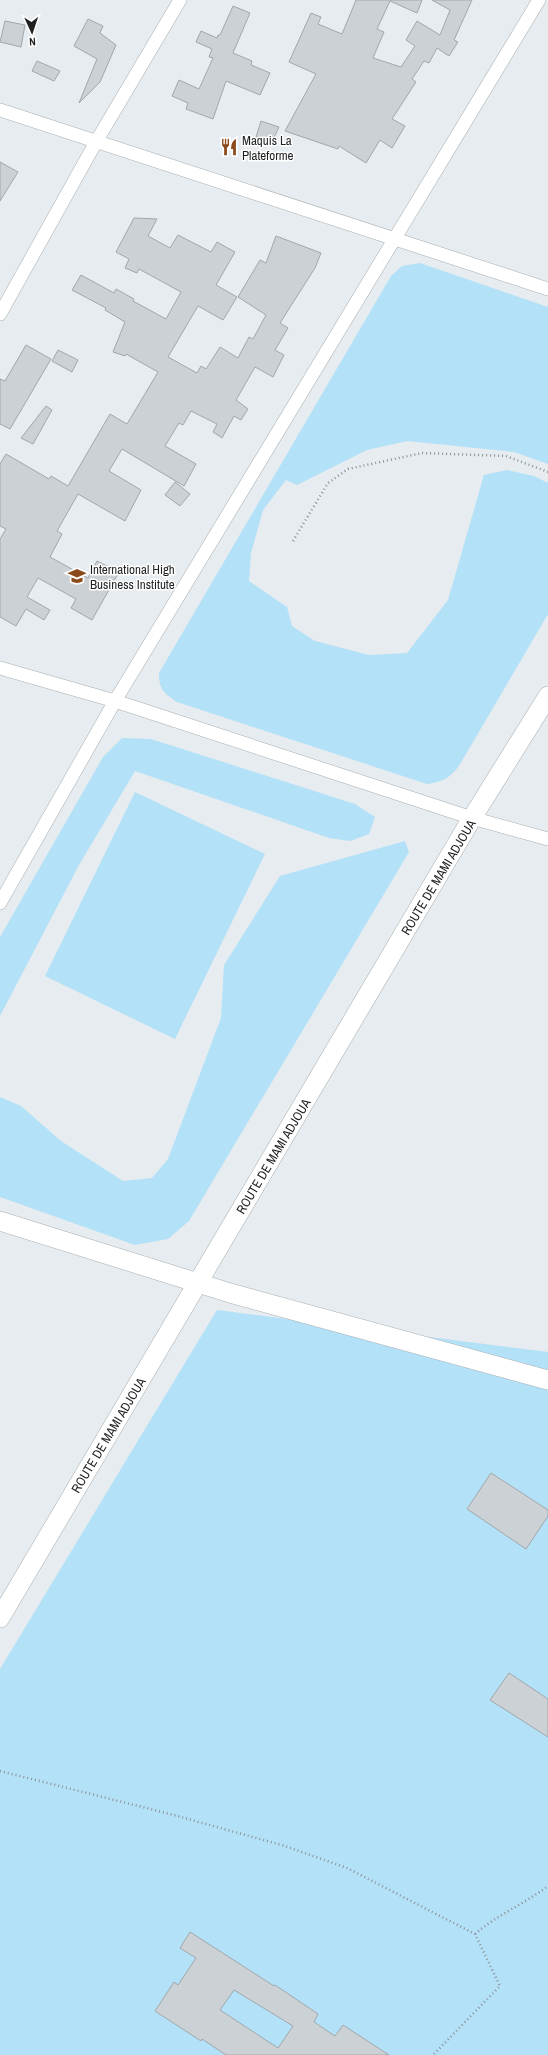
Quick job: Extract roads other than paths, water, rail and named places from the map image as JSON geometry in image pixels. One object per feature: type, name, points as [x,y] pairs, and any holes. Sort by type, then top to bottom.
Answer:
[{"type":"street","points":[[0,314],[96,142],[180,0]]},
{"type":"street","points":[[0,903],[116,701],[395,240],[538,0]]},
{"type":"street","points":[[0,110],[548,289]]},
{"type":"street","points":[[0,668],[116,701],[472,818],[548,839]]},
{"type":"street","name":"ROUTE DE MAMI ADJOUA","points":[[0,1618],[472,818],[548,696]]},
{"type":"street","points":[[0,1221],[198,1283],[548,1380]]},
{"type":"place","name":"Maquis La Plateforme","points":[[229,147]]},
{"type":"place","name":"International High Business Institute","points":[[77,576]]}]
